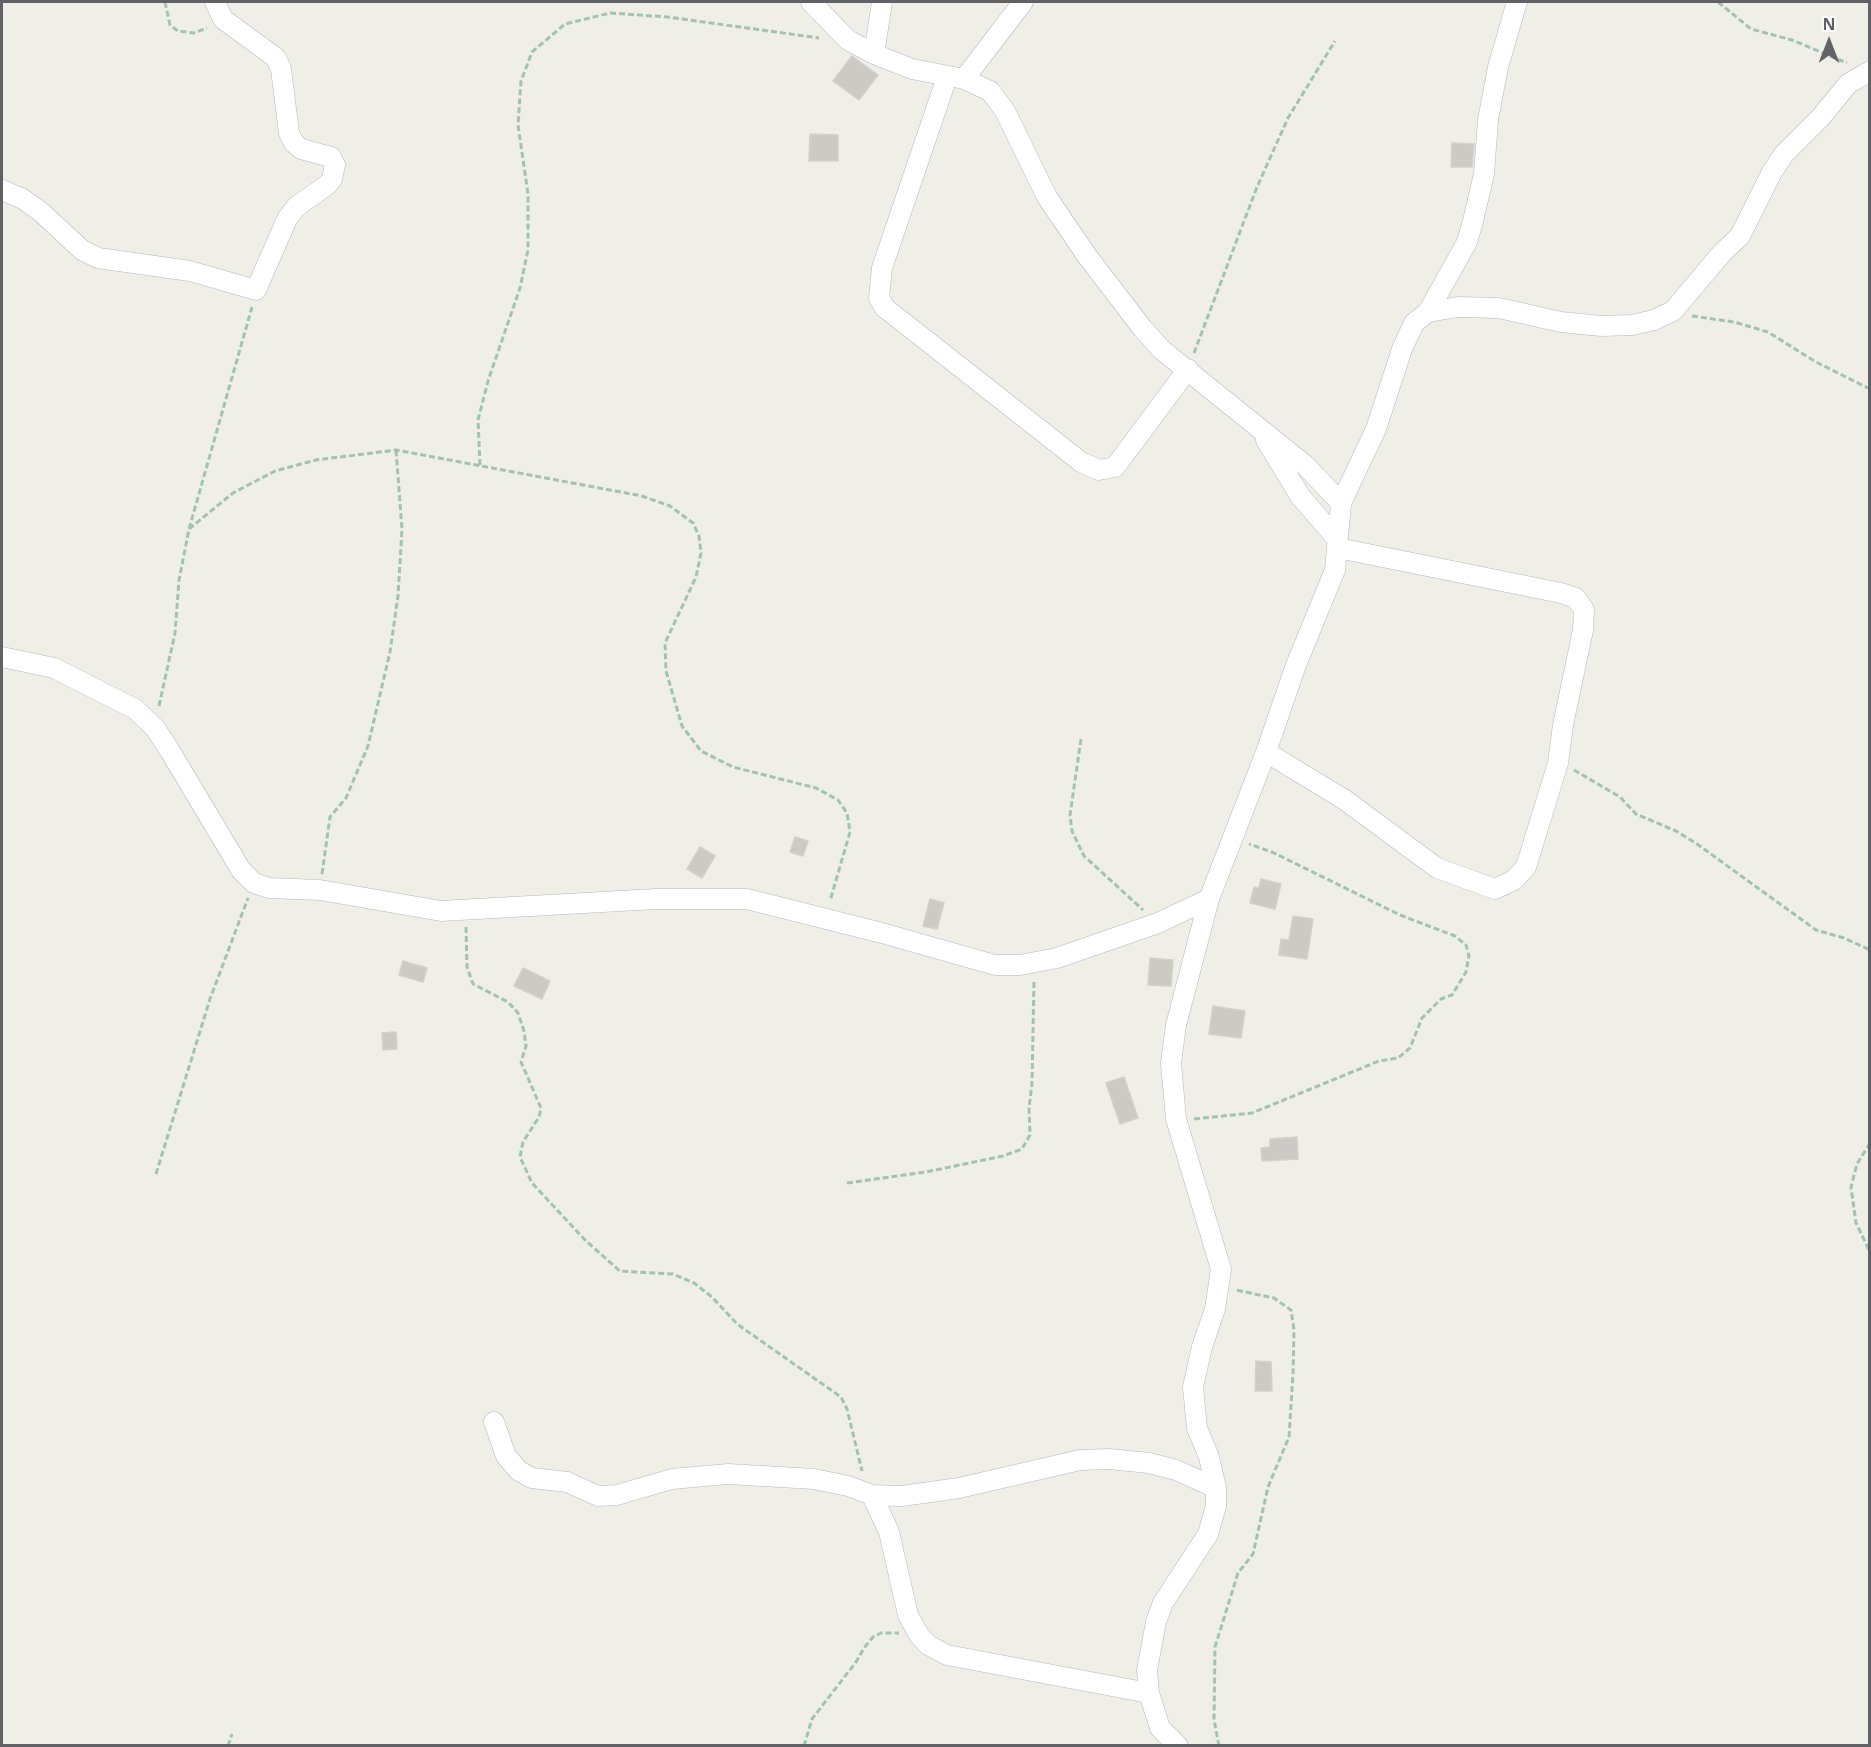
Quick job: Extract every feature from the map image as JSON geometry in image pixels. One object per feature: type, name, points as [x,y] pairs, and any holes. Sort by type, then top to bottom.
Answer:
[{"type":"street","points":[[812,2],[848,40],[874,54],[912,69],[955,78],[990,92],[1005,111],[1047,197],[1087,256],[1162,350],[1305,465],[1341,503]]},
{"type":"street","points":[[874,54],[882,2]]},
{"type":"street","points":[[1023,2],[955,78],[882,268],[879,298],[885,308],[1081,462],[1099,470],[1115,467],[1188,369]]},
{"type":"street","points":[[1178,1746],[1160,1728],[1149,1693],[1147,1670],[1156,1622],[1163,1603],[1208,1534],[1216,1506],[1216,1488],[1209,1457],[1197,1428],[1193,1387],[1220,1286],[1221,1269],[1176,1119],[1172,1063],[1176,1025],[1209,899],[1266,752],[1296,665],[1335,570],[1341,503],[1376,429],[1402,349],[1414,323],[1428,312],[1467,242],[1484,174],[1488,120],[1498,67],[1516,2]]},
{"type":"street","points":[[2,190],[23,199],[41,212],[82,250],[98,258],[190,272],[256,290],[287,219],[296,207],[327,185],[332,179],[335,165],[331,157],[301,149],[294,143],[289,133],[281,69],[276,58],[219,10]]},
{"type":"street","points":[[1428,312],[1458,307],[1498,308],[1561,322],[1632,326],[1654,320],[1673,311],[1722,253],[1740,236],[1752,217],[1772,171],[1784,154],[1821,117],[1848,84],[1867,71]]},
{"type":"street","points":[[1259,429],[1300,496],[1338,544],[1561,593],[1576,598],[1584,610],[1583,630],[1563,725],[1558,763],[1526,867],[1514,880],[1495,889],[1437,868],[1354,806],[1266,752]]},
{"type":"street","points":[[2,657],[54,668],[135,709],[155,728],[241,870],[254,883],[269,888],[320,891],[441,911],[701,897],[747,899],[995,965],[1020,965],[1057,957],[1158,922],[1209,899]]},
{"type":"street","points":[[494,1422],[506,1456],[519,1471],[532,1478],[567,1482],[598,1496],[617,1495],[660,1481],[693,1475],[728,1474],[831,1481],[872,1495],[887,1497],[929,1494],[1080,1460],[1109,1459],[1149,1463],[1176,1470],[1216,1488]]},
{"type":"street","points":[[872,1495],[889,1532],[908,1615],[919,1635],[928,1645],[947,1655],[1149,1693]]},
{"type":"path","points":[[165,2],[170,25],[178,31],[194,33],[219,10]]},
{"type":"path","points":[[1718,2],[1751,29],[1792,40],[1867,71]]},
{"type":"path","points":[[480,465],[478,420],[488,381],[520,288],[528,250],[528,194],[518,125],[521,81],[532,52],[565,24],[610,13],[668,17],[795,36],[848,40]]},
{"type":"path","points":[[1188,369],[1257,186],[1288,118],[1335,41]]},
{"type":"path","points":[[155,728],[175,633],[179,580],[189,529],[256,290]]},
{"type":"path","points":[[1673,311],[1702,319],[1742,324],[1768,332],[1806,357],[1869,389]]},
{"type":"path","points":[[189,529],[233,493],[275,471],[316,459],[396,450],[642,496],[670,506],[693,523],[699,536],[701,553],[696,577],[666,643],[666,671],[682,726],[701,751],[733,767],[816,788],[838,800],[847,813],[850,832],[824,919]]},
{"type":"path","points":[[320,891],[330,817],[346,798],[368,746],[390,652],[398,596],[402,529],[396,450]]},
{"type":"path","points":[[1081,739],[1070,815],[1072,831],[1084,856],[1158,922]]},
{"type":"path","points":[[1558,763],[1620,797],[1636,814],[1676,831],[1697,844],[1816,930],[1844,938],[1869,950]]},
{"type":"path","points":[[1176,1119],[1213,1118],[1252,1113],[1379,1061],[1398,1058],[1410,1048],[1422,1018],[1441,999],[1452,995],[1466,972],[1469,956],[1466,945],[1455,936],[1400,915],[1272,852],[1233,838]]},
{"type":"path","points":[[156,1174],[210,999],[254,883]]},
{"type":"path","points":[[465,911],[467,967],[473,984],[508,1002],[518,1013],[524,1031],[525,1046],[521,1062],[540,1108],[539,1117],[524,1142],[520,1157],[532,1183],[599,1254],[620,1271],[673,1274],[694,1283],[712,1297],[737,1324],[841,1397],[847,1409],[855,1451],[872,1495]]},
{"type":"path","points":[[847,1183],[926,1172],[1003,1156],[1022,1149],[1030,1135],[1032,991],[1037,962]]},
{"type":"path","points":[[1869,1143],[1857,1164],[1851,1187],[1856,1223],[1869,1252]]},
{"type":"path","points":[[1219,1746],[1215,1720],[1215,1647],[1238,1572],[1253,1554],[1268,1487],[1289,1437],[1294,1330],[1291,1310],[1274,1298],[1220,1286]]},
{"type":"path","points":[[804,1746],[812,1719],[873,1637],[881,1634],[919,1635]]},
{"type":"path","points":[[228,1746],[232,1734]]},
{"type":"building","points":[[852,56],[878,75],[859,100],[833,81]]},
{"type":"building","points":[[810,134],[838,135],[838,161],[809,161]]},
{"type":"building","points":[[1452,143],[1474,144],[1472,167],[1451,167]]},
{"type":"building","points":[[795,837],[808,841],[803,856],[790,852]]},
{"type":"building","points":[[700,847],[715,856],[702,878],[687,869]]},
{"type":"building","points":[[1261,879],[1281,884],[1275,909],[1250,903],[1254,887],[1259,888]]},
{"type":"building","points":[[930,899],[944,903],[937,929],[923,926]]},
{"type":"building","points":[[1293,916],[1313,919],[1307,959],[1279,955],[1281,939],[1289,940]]},
{"type":"building","points":[[1150,958],[1173,960],[1171,986],[1148,985]]},
{"type":"building","points":[[403,961],[427,968],[423,982],[399,975]]},
{"type":"building","points":[[523,968],[550,981],[542,999],[514,986]]},
{"type":"building","points":[[1213,1006],[1245,1011],[1241,1038],[1209,1034]]},
{"type":"building","points":[[396,1032],[397,1049],[383,1050],[382,1033]]},
{"type":"building","points":[[1124,1077],[1138,1118],[1120,1124],[1106,1083]]},
{"type":"building","points":[[1297,1137],[1298,1159],[1262,1161],[1261,1148],[1270,1147],[1270,1139]]},
{"type":"building","points":[[1256,1361],[1271,1362],[1272,1391],[1255,1391]]}]
